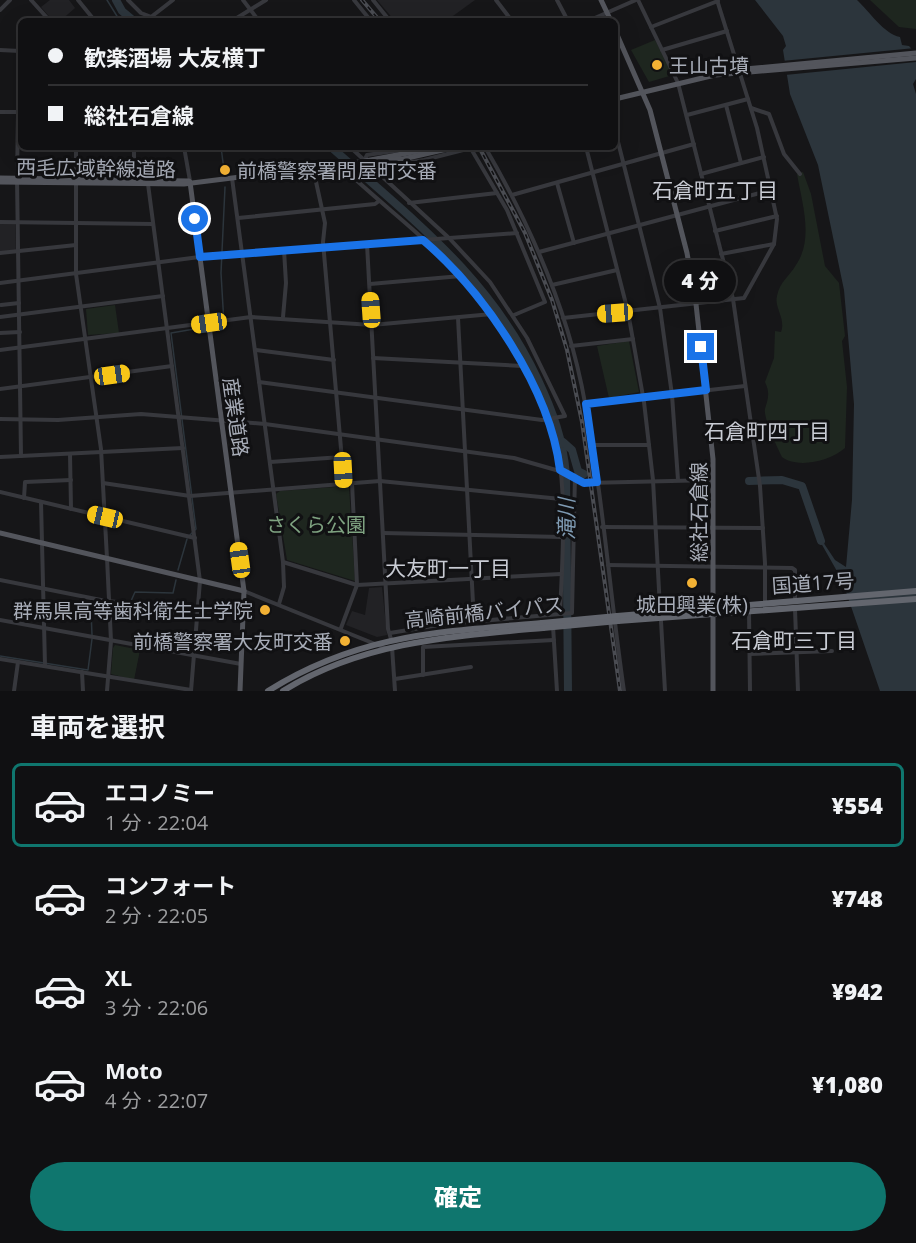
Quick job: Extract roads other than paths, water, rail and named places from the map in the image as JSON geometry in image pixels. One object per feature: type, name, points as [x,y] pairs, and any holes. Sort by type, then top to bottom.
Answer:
[{"type":"highway","name":"国道17号","points":[[713,609],[749,610],[826,599],[916,591]]},
{"type":"highway","name":"国道17号","points":[[713,609],[765,603],[826,607],[916,599]]},
{"type":"highway","name":"高崎前橋バイパス","points":[[268,691],[323,662],[390,636],[617,619],[713,609]]},
{"type":"highway","name":"高崎前橋バイパス","points":[[283,691],[330,666],[388,647],[542,625]]},
{"type":"main road","points":[[601,0],[610,18]]},
{"type":"main road","name":"総社石倉線","points":[[618,37],[643,91],[677,216],[696,304],[713,480],[713,691]]},
{"type":"main road","points":[[618,98],[678,83],[740,72],[916,53]]},
{"type":"main road","points":[[759,70],[916,58]]},
{"type":"main road","name":"西毛広域幹線道路","points":[[412,156],[431,150]]},
{"type":"main road","name":"西毛広域幹線道路","points":[[76,181],[190,182],[412,156],[441,150]]},
{"type":"main road","name":"西毛広域幹線道路","points":[[0,180],[148,184],[190,182]]},
{"type":"main road","name":"産業道路","points":[[190,182],[244,591],[240,691]]},
{"type":"main road","points":[[0,533],[244,591]]},
{"type":"street","points":[[0,10],[10,0]]},
{"type":"street","points":[[31,0],[47,18]]},
{"type":"street","points":[[78,0],[93,18]]},
{"type":"street","points":[[128,0],[136,10],[151,17],[173,0]]},
{"type":"street","points":[[243,0],[256,18]]},
{"type":"street","points":[[237,18],[266,0]]},
{"type":"street","points":[[354,0],[369,18]]},
{"type":"street","points":[[373,0],[388,18]]},
{"type":"street","points":[[496,0],[510,18]]},
{"type":"street","points":[[557,0],[566,18]]},
{"type":"street","points":[[595,18],[637,0],[678,83],[733,299],[760,486],[765,603]]},
{"type":"street","points":[[563,318],[747,297],[774,243],[777,216],[764,157],[717,1],[651,27]]},
{"type":"street","points":[[662,50],[727,32]]},
{"type":"street","points":[[0,50],[18,51]]},
{"type":"street","points":[[687,115],[748,99]]},
{"type":"street","points":[[726,105],[741,163]]},
{"type":"street","points":[[751,108],[769,114],[784,154],[800,174]]},
{"type":"street","points":[[0,112],[18,112]]},
{"type":"street","points":[[618,143],[660,308],[672,394],[678,480]]},
{"type":"street","points":[[512,195],[694,144]]},
{"type":"street","points":[[18,150],[21,456]]},
{"type":"street","points":[[76,150],[76,274],[97,418],[105,517],[111,641],[107,691]]},
{"type":"street","points":[[134,150],[134,180]]},
{"type":"street","name":"産業道路","points":[[185,150],[190,182]]},
{"type":"street","points":[[259,382],[548,420],[563,418],[564,414],[556,394],[514,315],[480,270],[409,203],[361,162],[352,150]]},
{"type":"street","points":[[361,162],[368,155],[400,150]]},
{"type":"street","points":[[374,172],[378,168],[424,160],[459,150]]},
{"type":"street","points":[[472,150],[517,233],[546,303],[514,315]]},
{"type":"street","points":[[487,150],[512,195],[552,285],[586,404],[624,691]]},
{"type":"street","points":[[587,150],[628,312],[643,398],[653,480],[660,608]]},
{"type":"street","points":[[701,174],[764,157]]},
{"type":"street","points":[[341,164],[461,276],[492,314],[522,366],[548,420],[561,470],[561,613]]},
{"type":"street","points":[[313,168],[325,224],[324,247],[344,484]]},
{"type":"street","points":[[232,177],[284,562],[284,587],[279,604]]},
{"type":"street","points":[[557,183],[574,243]]},
{"type":"street","points":[[0,659],[191,690],[201,581],[148,184]]},
{"type":"street","points":[[539,252],[771,190]]},
{"type":"street","points":[[409,203],[497,193]]},
{"type":"street","points":[[238,218],[322,207],[375,204],[379,201]]},
{"type":"street","points":[[716,231],[777,216]]},
{"type":"street","points":[[0,222],[153,224]]},
{"type":"street","points":[[0,283],[200,257],[517,233]]},
{"type":"street","points":[[722,254],[774,243]]},
{"type":"street","points":[[367,244],[390,636],[474,622],[570,613],[572,475]]},
{"type":"street","points":[[0,253],[76,245]]},
{"type":"street","points":[[284,250],[286,283],[284,317]]},
{"type":"street","points":[[552,285],[617,270]]},
{"type":"street","points":[[370,284],[461,276]]},
{"type":"street","points":[[0,317],[163,296]]},
{"type":"street","points":[[0,305],[19,303]]},
{"type":"street","points":[[0,350],[250,317],[284,317],[372,325],[492,314]]},
{"type":"street","points":[[458,318],[474,622]]},
{"type":"street","points":[[0,333],[20,332]]},
{"type":"street","points":[[571,346],[633,339]]},
{"type":"street","points":[[256,350],[334,360]]},
{"type":"street","points":[[373,358],[522,366]]},
{"type":"street","points":[[0,388],[172,366]]},
{"type":"street","points":[[586,404],[745,386]]},
{"type":"street","points":[[0,419],[97,418],[141,414],[179,416],[265,424],[514,458],[561,470],[584,483],[713,480]]},
{"type":"street","points":[[591,445],[649,445]]},
{"type":"street","points":[[0,457],[183,448]]},
{"type":"street","points":[[70,454],[71,509]]},
{"type":"street","points":[[270,462],[342,457]]},
{"type":"street","points":[[24,498],[25,482],[71,480]]},
{"type":"street","points":[[103,483],[190,496],[380,481],[561,499]]},
{"type":"street","points":[[341,628],[357,585],[352,483]]},
{"type":"street","points":[[0,492],[195,537]]},
{"type":"street","points":[[41,502],[45,666]]},
{"type":"street","points":[[602,527],[763,528]]},
{"type":"street","points":[[383,533],[561,537]]},
{"type":"street","points":[[284,562],[357,585],[561,574]]},
{"type":"street","points":[[608,565],[794,569],[798,691]]},
{"type":"street","points":[[0,580],[109,602],[128,603],[197,619]]},
{"type":"street","points":[[244,591],[388,647],[395,679],[395,691]]},
{"type":"street","points":[[749,610],[750,691]]},
{"type":"street","points":[[553,614],[557,691]]},
{"type":"street","points":[[0,620],[241,664]]},
{"type":"street","points":[[661,621],[665,691]]},
{"type":"street","points":[[423,675],[423,648],[554,640]]},
{"type":"street","points":[[750,654],[832,651]]},
{"type":"street","points":[[14,691],[18,662]]},
{"type":"street","points":[[395,679],[471,668]]},
{"type":"street","points":[[82,672],[82,691]]},
{"type":"waterway","points":[[107,0],[118,18]]},
{"type":"waterway","name":"滝川","points":[[116,0],[122,11],[130,18]]},
{"type":"waterway","points":[[221,150],[224,170]]},
{"type":"waterway","name":"滝川","points":[[334,150],[420,225],[473,280],[519,344],[538,380],[553,415],[565,462],[568,691]]},
{"type":"waterway","points":[[190,535],[196,529],[171,333],[224,324],[221,273],[225,187]]},
{"type":"waterway","points":[[563,442],[572,450],[578,471],[584,474]]},
{"type":"waterway","points":[[749,481],[782,480],[802,486],[821,541]]},
{"type":"waterway","points":[[178,570],[187,539]]},
{"type":"waterway","points":[[131,601],[135,592],[173,593],[176,580]]},
{"type":"waterway","points":[[92,635],[91,611],[94,607],[129,606]]},
{"type":"waterway","points":[[0,656],[88,670],[92,639]]},
{"type":"railway","points":[[362,0],[377,18]]},
{"type":"railway","points":[[481,150],[525,233],[552,300],[567,350],[582,422],[620,691]]},
{"type":"place","name":"王山古墳","points":[[657,65]]},
{"type":"place","name":"前橋警察署問屋町交番","points":[[225,170]]},
{"type":"place","name":"城田興業(株)","points":[[692,583]]},
{"type":"place","name":"群馬県高等歯科衛生士学院","points":[[265,610]]},
{"type":"place","name":"前橋警察署大友町交番","points":[[345,641]]},
{"type":"district","name":"石倉町五丁目","points":[[715,190]]},
{"type":"district","name":"石倉町四丁目","points":[[767,431]]},
{"type":"district","name":"大友町一丁目","points":[[448,568]]},
{"type":"district","name":"石倉町三丁目","points":[[794,640]]},
{"type":"park label","name":"さくら公園","points":[[316,524]]}]
